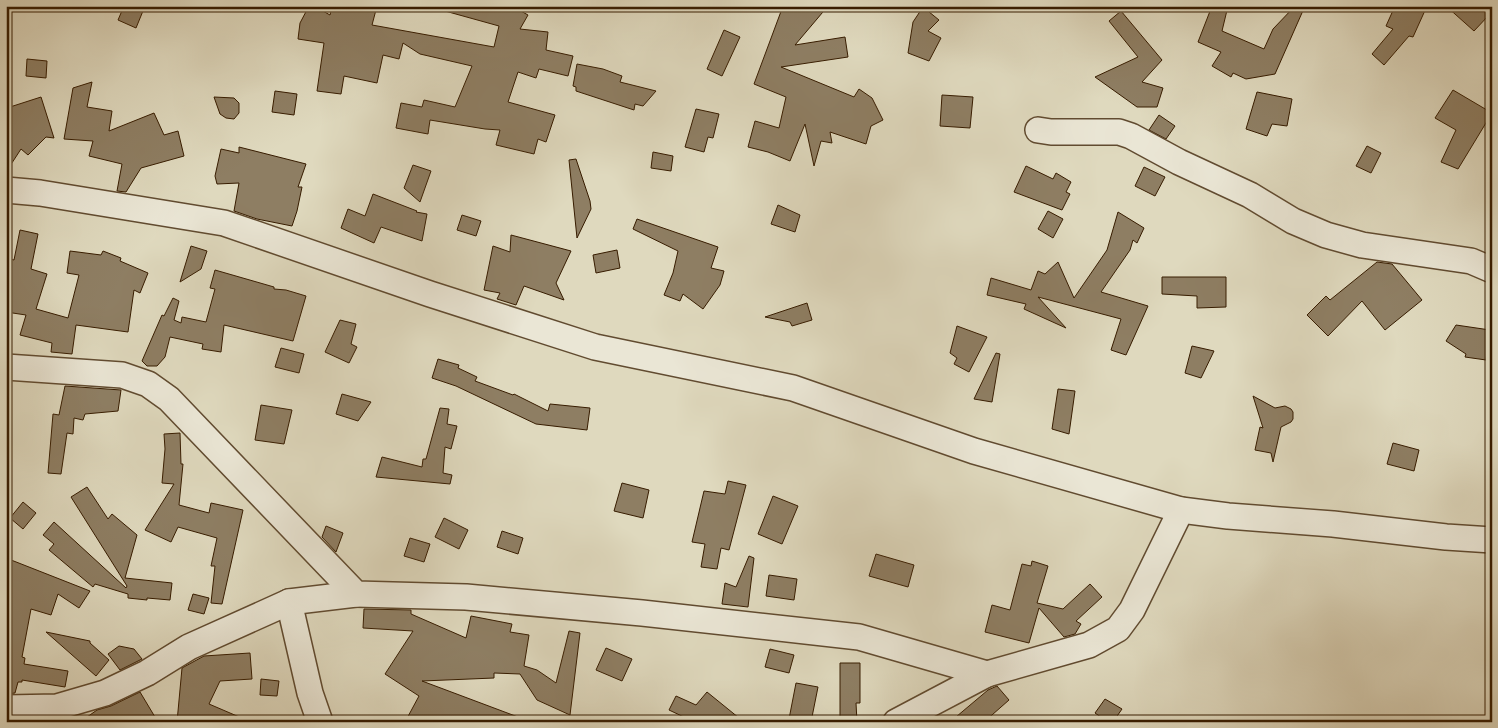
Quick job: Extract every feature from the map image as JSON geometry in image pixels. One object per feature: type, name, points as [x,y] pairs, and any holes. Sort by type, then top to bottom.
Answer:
[{"type":"street","points":[[1038,130],[1051,132],[1120,132],[1250,195],[1293,221],[1326,235],[1362,245],[1471,261],[1492,270]]},
{"type":"street","points":[[6,190],[40,193],[224,223],[430,294],[595,347],[793,388],[974,451],[1181,510],[1492,540]]},
{"type":"street","points":[[6,367],[122,375],[148,384],[169,399],[356,594]]},
{"type":"street","points":[[896,722],[987,674],[1089,645],[1118,628],[1132,610],[1181,510]]},
{"type":"street","points":[[6,708],[57,707],[105,693],[147,674],[189,647],[289,602],[356,594],[466,597],[642,613],[859,637],[987,674]]},
{"type":"street","points":[[289,602],[310,693],[320,722]]},
{"type":"building","points":[[124,6],[145,6],[136,28],[118,20]]},
{"type":"building","points":[[309,6],[314,6],[330,15],[332,6],[377,6],[372,25],[494,47],[499,26],[445,11],[446,6],[512,6],[528,15],[520,29],[548,32],[546,50],[573,56],[568,76],[539,69],[536,78],[518,72],[508,102],[555,115],[546,142],[538,139],[534,154],[496,145],[500,130],[430,120],[428,134],[396,128],[401,103],[422,107],[424,100],[455,107],[472,66],[420,54],[403,43],[399,59],[383,55],[377,83],[344,76],[341,94],[317,91],[324,43],[298,39],[300,23]]},
{"type":"building","points":[[783,6],[828,6],[795,45],[845,37],[848,57],[781,67],[854,97],[859,89],[872,98],[883,120],[871,126],[866,144],[830,132],[832,143],[821,141],[814,166],[805,124],[790,161],[768,152],[748,147],[755,121],[779,128],[786,97],[754,84]]},
{"type":"building","points":[[1212,6],[1228,6],[1222,31],[1264,49],[1273,29],[1295,6],[1305,6],[1275,74],[1246,79],[1233,73],[1231,77],[1212,66],[1221,52],[1198,42]]},
{"type":"building","points":[[1395,6],[1427,6],[1413,37],[1409,36],[1384,65],[1372,54],[1393,29],[1386,26]]},
{"type":"building","points":[[1446,6],[1479,6],[1489,15],[1474,31]]},
{"type":"building","points":[[923,7],[939,20],[928,31],[941,38],[929,61],[908,53],[913,22]]},
{"type":"building","points":[[1121,11],[1162,60],[1142,82],[1163,88],[1157,107],[1137,107],[1095,77],[1138,57],[1109,21]]},
{"type":"building","points":[[724,30],[740,37],[722,76],[707,69]]},
{"type":"building","points":[[27,59],[47,61],[46,78],[26,76]]},
{"type":"building","points":[[577,64],[603,69],[622,76],[620,82],[656,91],[643,106],[635,104],[634,110],[576,91],[576,87],[573,86]]},
{"type":"building","points":[[92,82],[87,107],[112,111],[109,131],[154,113],[164,135],[178,131],[184,156],[141,168],[126,192],[117,191],[122,164],[89,156],[93,141],[64,139],[73,88]]},
{"type":"building","points":[[1453,90],[1492,113],[1458,169],[1441,162],[1456,130],[1435,118]]},
{"type":"building","points":[[275,91],[297,94],[294,115],[272,112]]},
{"type":"building","points":[[1257,92],[1292,99],[1287,126],[1272,124],[1267,136],[1246,129]]},
{"type":"building","points":[[942,95],[973,97],[970,128],[940,126]]},
{"type":"building","points":[[41,97],[54,138],[46,137],[28,155],[21,149],[8,169],[10,107]]},
{"type":"building","points":[[214,97],[234,98],[239,103],[239,113],[234,119],[226,118],[220,114]]},
{"type":"building","points":[[696,109],[719,114],[713,138],[708,137],[704,152],[685,147]]},
{"type":"building","points":[[1159,115],[1175,126],[1166,139],[1149,130]]},
{"type":"building","points":[[1367,146],[1381,153],[1371,173],[1356,166]]},
{"type":"building","points":[[239,147],[306,164],[298,187],[302,187],[292,226],[257,219],[234,211],[239,183],[217,184],[215,176],[221,149],[239,153]]},
{"type":"building","points":[[653,152],[673,156],[671,171],[651,168]]},
{"type":"building","points":[[576,159],[591,209],[577,238],[569,160]]},
{"type":"building","points":[[413,165],[431,171],[420,202],[404,188]]},
{"type":"building","points":[[1026,166],[1053,179],[1056,173],[1071,182],[1066,192],[1070,194],[1062,210],[1014,192]]},
{"type":"building","points":[[1144,167],[1165,177],[1155,196],[1135,186]]},
{"type":"building","points":[[373,194],[416,212],[427,214],[422,241],[381,227],[374,243],[341,228],[348,209],[365,216]]},
{"type":"building","points":[[778,205],[800,215],[795,232],[771,224]]},
{"type":"building","points":[[1048,211],[1063,219],[1053,238],[1038,229]]},
{"type":"building","points":[[1118,212],[1144,228],[1137,243],[1133,240],[1130,250],[1101,292],[1148,306],[1126,355],[1111,350],[1121,319],[1038,297],[1066,328],[1024,309],[1026,304],[987,295],[991,278],[1031,290],[1038,271],[1045,274],[1058,262],[1074,298],[1107,250]]},
{"type":"building","points":[[462,215],[481,221],[476,236],[457,230]]},
{"type":"building","points":[[637,219],[718,247],[711,268],[724,271],[720,285],[703,309],[683,294],[680,301],[664,295],[673,273],[678,251],[633,229]]},
{"type":"building","points":[[20,230],[38,234],[31,269],[47,274],[36,309],[68,318],[79,275],[67,273],[70,251],[101,255],[103,251],[121,258],[120,261],[148,273],[140,293],[134,290],[128,332],[76,325],[72,354],[51,352],[52,343],[20,335],[26,315],[6,312],[6,258],[14,260]]},
{"type":"building","points":[[511,235],[571,251],[556,283],[564,300],[524,286],[516,305],[497,299],[500,293],[484,290],[493,246],[510,252]]},
{"type":"building","points":[[191,246],[207,251],[201,269],[180,282]]},
{"type":"building","points":[[617,250],[620,268],[596,273],[593,255]]},
{"type":"building","points":[[1377,262],[1392,264],[1422,300],[1385,330],[1362,301],[1328,336],[1307,315],[1326,296],[1330,300]]},
{"type":"building","points":[[215,270],[274,287],[274,289],[286,290],[306,296],[293,341],[224,325],[221,352],[202,349],[203,344],[170,337],[165,357],[157,366],[147,366],[142,361],[162,315],[164,316],[173,298],[179,301],[174,320],[181,323],[182,317],[206,322],[215,289],[210,288]]},
{"type":"building","points":[[1162,277],[1226,277],[1226,307],[1197,308],[1197,296],[1162,294]]},
{"type":"building","points":[[807,303],[812,320],[792,326],[790,322],[765,317]]},
{"type":"building","points":[[340,320],[356,324],[351,344],[357,347],[349,363],[325,352]]},
{"type":"building","points":[[1456,325],[1490,330],[1486,360],[1465,357],[1466,354],[1446,341]]},
{"type":"building","points":[[957,326],[987,337],[969,372],[954,364],[957,358],[950,353]]},
{"type":"building","points":[[1192,346],[1214,351],[1201,378],[1185,373]]},
{"type":"building","points":[[281,348],[304,354],[299,373],[275,367]]},
{"type":"building","points":[[996,353],[1000,354],[992,402],[974,399]]},
{"type":"building","points":[[438,359],[459,365],[458,368],[477,377],[475,381],[514,394],[548,411],[550,404],[590,408],[587,430],[536,424],[456,386],[432,378]]},
{"type":"building","points":[[65,386],[121,390],[118,411],[85,414],[83,420],[74,418],[73,434],[67,433],[61,474],[48,473],[53,414],[59,415]]},
{"type":"building","points":[[1058,389],[1075,391],[1069,434],[1052,429]]},
{"type":"building","points":[[342,394],[371,402],[358,421],[336,414]]},
{"type":"building","points":[[1253,396],[1275,408],[1285,406],[1293,412],[1291,422],[1281,427],[1273,462],[1271,453],[1255,450],[1260,427],[1263,428]]},
{"type":"building","points":[[261,405],[292,410],[284,444],[255,440]]},
{"type":"building","points":[[440,408],[449,409],[447,424],[457,426],[451,449],[445,447],[443,473],[452,475],[450,484],[376,477],[382,457],[422,467]]},
{"type":"building","points":[[180,433],[181,464],[183,464],[179,505],[209,513],[211,503],[243,510],[222,604],[211,603],[215,566],[211,566],[217,538],[178,527],[171,542],[145,530],[174,484],[162,483],[165,449],[164,434]]},
{"type":"building","points":[[1393,443],[1419,450],[1414,471],[1387,464]]},
{"type":"building","points":[[728,481],[746,485],[729,550],[721,548],[717,569],[701,567],[705,544],[692,542],[704,491],[725,494]]},
{"type":"building","points":[[622,483],[649,490],[643,518],[614,511]]},
{"type":"building","points":[[87,487],[108,519],[112,514],[137,535],[125,578],[172,583],[170,600],[128,598],[128,594],[95,584],[93,587],[49,550],[54,544],[43,535],[54,522],[126,588],[127,586],[71,497]]},
{"type":"building","points":[[773,496],[798,506],[782,544],[758,534]]},
{"type":"building","points":[[23,502],[36,513],[23,529],[10,518]]},
{"type":"building","points":[[444,518],[468,530],[459,549],[435,537]]},
{"type":"building","points":[[326,526],[343,533],[336,552],[322,537]]},
{"type":"building","points":[[502,531],[523,538],[518,554],[497,547]]},
{"type":"building","points":[[410,538],[430,544],[424,562],[404,556]]},
{"type":"building","points":[[876,554],[914,565],[908,587],[869,576]]},
{"type":"building","points":[[749,556],[754,558],[748,607],[722,604],[725,583],[736,587]]},
{"type":"building","points":[[6,558],[90,591],[79,608],[58,594],[51,615],[31,609],[22,657],[25,658],[24,664],[68,671],[65,687],[22,680],[22,682],[18,682],[15,693],[6,694]]},
{"type":"building","points":[[1032,561],[1048,566],[1037,603],[1063,609],[1090,584],[1102,597],[1076,621],[1081,624],[1075,634],[1064,637],[1039,608],[1029,643],[985,632],[992,605],[1010,610],[1022,564],[1031,566]]},
{"type":"building","points":[[769,575],[797,579],[794,600],[766,596]]},
{"type":"building","points":[[193,594],[209,598],[204,614],[188,610]]},
{"type":"building","points":[[364,609],[411,610],[411,614],[466,638],[471,616],[512,624],[510,632],[529,635],[524,666],[537,670],[556,683],[569,631],[580,633],[570,715],[537,700],[520,674],[494,673],[494,678],[422,681],[526,720],[526,722],[405,722],[419,696],[385,674],[413,631],[363,628]]},
{"type":"building","points":[[46,632],[90,641],[109,660],[96,676]]},
{"type":"building","points":[[119,646],[134,649],[142,659],[120,670],[108,654]]},
{"type":"building","points":[[606,648],[632,659],[622,681],[596,670]]},
{"type":"building","points":[[770,649],[794,655],[789,673],[765,667]]},
{"type":"building","points":[[250,653],[252,679],[220,681],[209,704],[251,722],[177,722],[182,668],[204,656]]},
{"type":"building","points":[[840,663],[860,663],[860,703],[856,703],[857,722],[840,722]]},
{"type":"building","points":[[261,679],[279,681],[277,696],[260,695]]},
{"type":"building","points":[[796,683],[818,687],[811,722],[789,719]]},
{"type":"building","points":[[997,686],[1009,700],[984,722],[950,722],[988,690]]},
{"type":"building","points":[[140,692],[158,722],[80,722],[97,710],[111,706]]},
{"type":"building","points":[[707,692],[744,722],[682,722],[686,718],[669,710],[676,696],[696,705]]},
{"type":"building","points":[[1105,699],[1122,709],[1113,722],[1108,722],[1095,713]]}]
